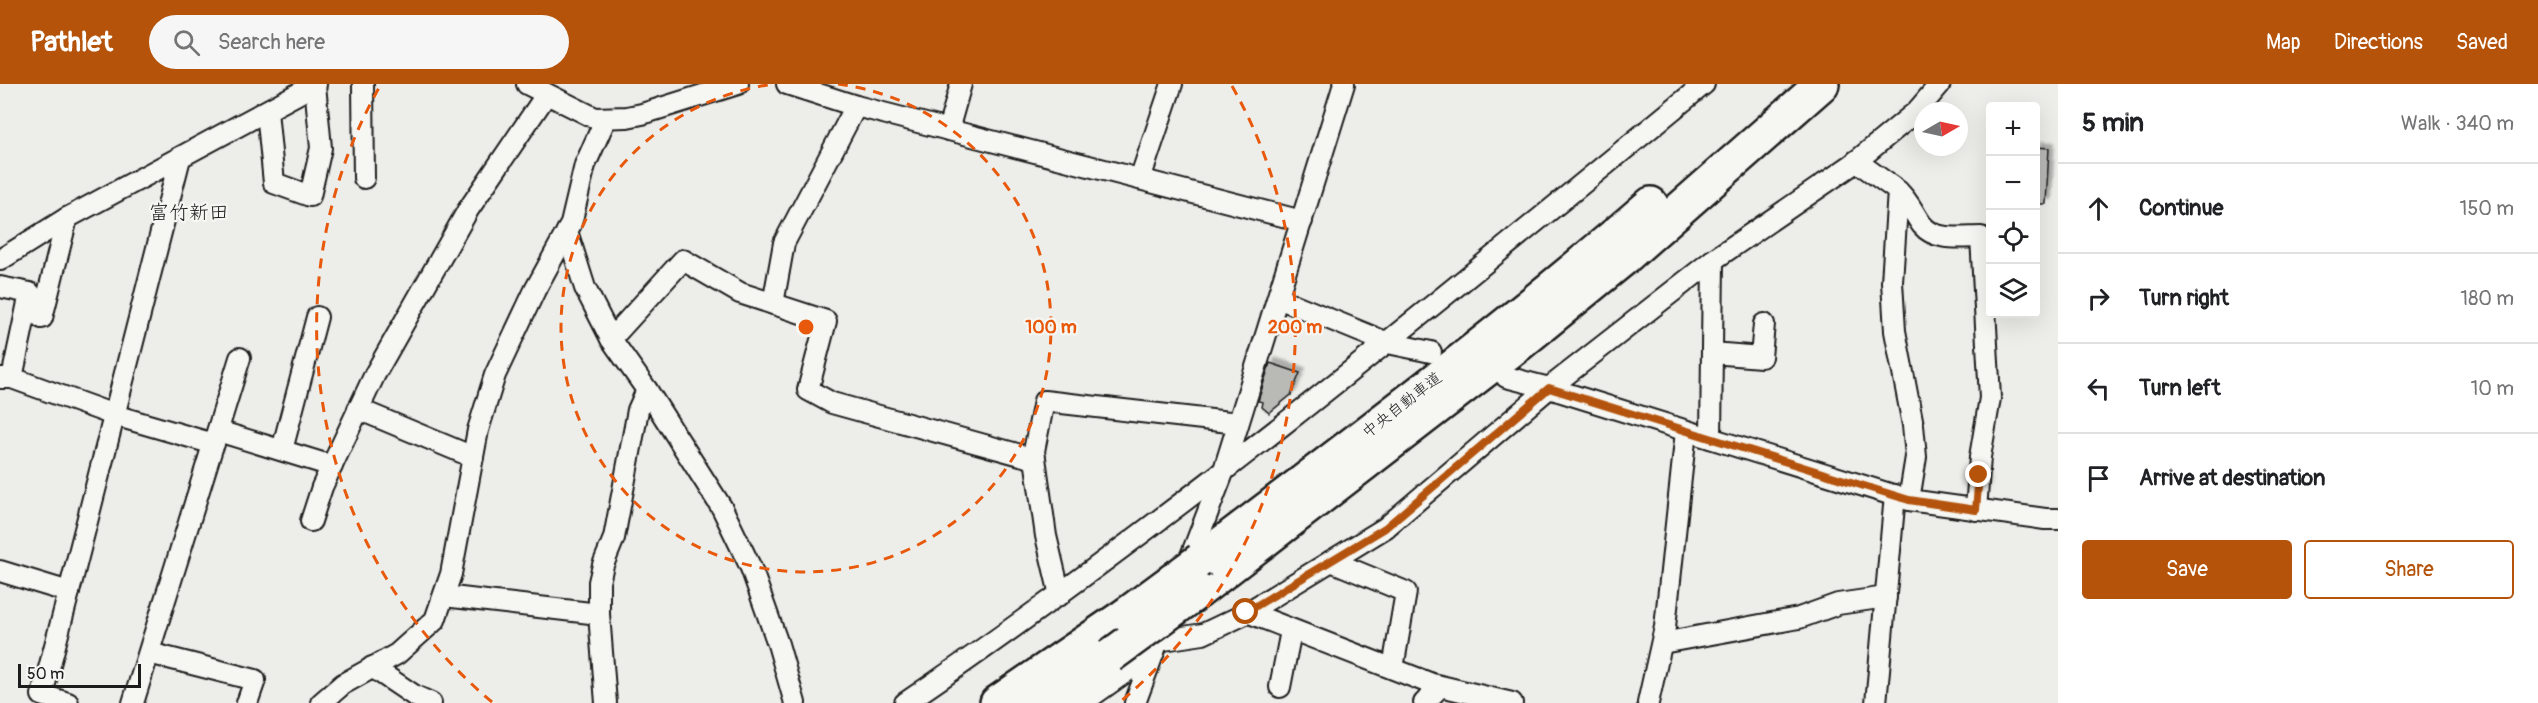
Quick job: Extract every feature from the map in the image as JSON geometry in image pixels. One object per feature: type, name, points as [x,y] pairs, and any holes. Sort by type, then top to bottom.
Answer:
[{"type":"highway","name":"中央自動車道","points":[[1042,703],[1110,656],[1199,575],[1401,406],[1605,244],[1789,84]]},
{"type":"highway","name":"中央自動車道","points":[[997,703],[1127,614],[1199,575],[1518,345],[1622,260],[1822,84]]},
{"type":"street","points":[[0,260],[67,218],[316,84],[321,148],[310,196],[274,183],[267,111]]},
{"type":"street","points":[[363,84],[364,178]]},
{"type":"street","points":[[527,84],[595,118],[642,114],[731,85]]},
{"type":"street","points":[[787,84],[822,89],[856,106],[1302,221]]},
{"type":"street","points":[[948,130],[961,84]]},
{"type":"street","points":[[1140,179],[1172,84]]},
{"type":"street","points":[[1135,703],[1223,473],[1344,84]]},
{"type":"street","points":[[905,703],[1060,595],[1223,473],[1388,343],[1704,84]]},
{"type":"street","points":[[1082,703],[1156,647],[1203,633],[1246,612],[1385,528],[1549,388],[1713,260],[1856,161],[1917,111],[1940,84]]},
{"type":"street","points":[[311,521],[322,487],[375,374],[468,210],[546,95]]},
{"type":"street","points":[[773,303],[784,243],[856,106]]},
{"type":"street","points":[[321,703],[343,684],[397,654],[435,620],[451,574],[478,430],[495,375],[535,290],[567,231],[585,165],[606,118]]},
{"type":"street","points":[[68,703],[42,695],[180,158]]},
{"type":"street","points":[[1856,161],[1910,202],[1923,225],[1932,234],[1943,237],[1981,237],[1990,398],[1980,457],[1976,510]]},
{"type":"street","points":[[1876,703],[1886,597],[1902,497],[1916,457],[1895,332],[1892,282],[1898,191]]},
{"type":"street","points":[[42,318],[67,218]]},
{"type":"street","points":[[567,231],[585,288],[611,339],[647,390],[722,508],[752,568],[795,703]]},
{"type":"street","points":[[611,339],[683,260],[740,293],[826,321],[808,390],[832,403],[1035,459]]},
{"type":"street","points":[[1711,438],[1713,260]]},
{"type":"street","points":[[0,287],[30,293],[6,378],[114,415],[282,450],[332,466]]},
{"type":"street","points":[[1278,298],[1388,343],[1431,352]]},
{"type":"street","points":[[282,450],[317,317]]},
{"type":"street","points":[[1712,353],[1761,357],[1764,324]]},
{"type":"street","points":[[133,703],[240,358]]},
{"type":"street","points":[[1506,376],[1902,497],[1976,510],[2058,519]]},
{"type":"street","points":[[606,703],[599,614],[599,582],[614,538],[638,410],[647,390]]},
{"type":"street","points":[[1060,595],[1046,536],[1034,452],[1044,400],[1238,423]]},
{"type":"street","points":[[358,409],[473,457]]},
{"type":"street","points":[[1648,703],[1662,643],[1686,431]]},
{"type":"street","points":[[1331,561],[1406,592],[1393,668]]},
{"type":"street","points":[[0,571],[69,592]]},
{"type":"street","points":[[444,596],[599,614]]},
{"type":"street","points":[[1662,643],[1799,618],[1838,604],[1886,597]]},
{"type":"street","points":[[1246,612],[1440,687],[1510,703]]},
{"type":"street","points":[[1280,687],[1291,631]]},
{"type":"street","points":[[149,653],[255,680],[247,703]]},
{"type":"street","points":[[372,667],[415,696],[431,703]]},
{"type":"street","points":[[1424,703],[1440,687]]},
{"type":"building","points":[[2040,147],[2049,148],[2046,204],[2040,204]]},
{"type":"building","points":[[1270,363],[1300,373],[1291,395],[1269,413],[1262,407],[1263,402],[1258,401]]},
{"type":"district","name":"富竹新田","points":[[189,212]]},
{"type":"route","points":[[1246,612],[1385,528],[1549,388],[1909,500],[1976,510],[1979,475]]}]
